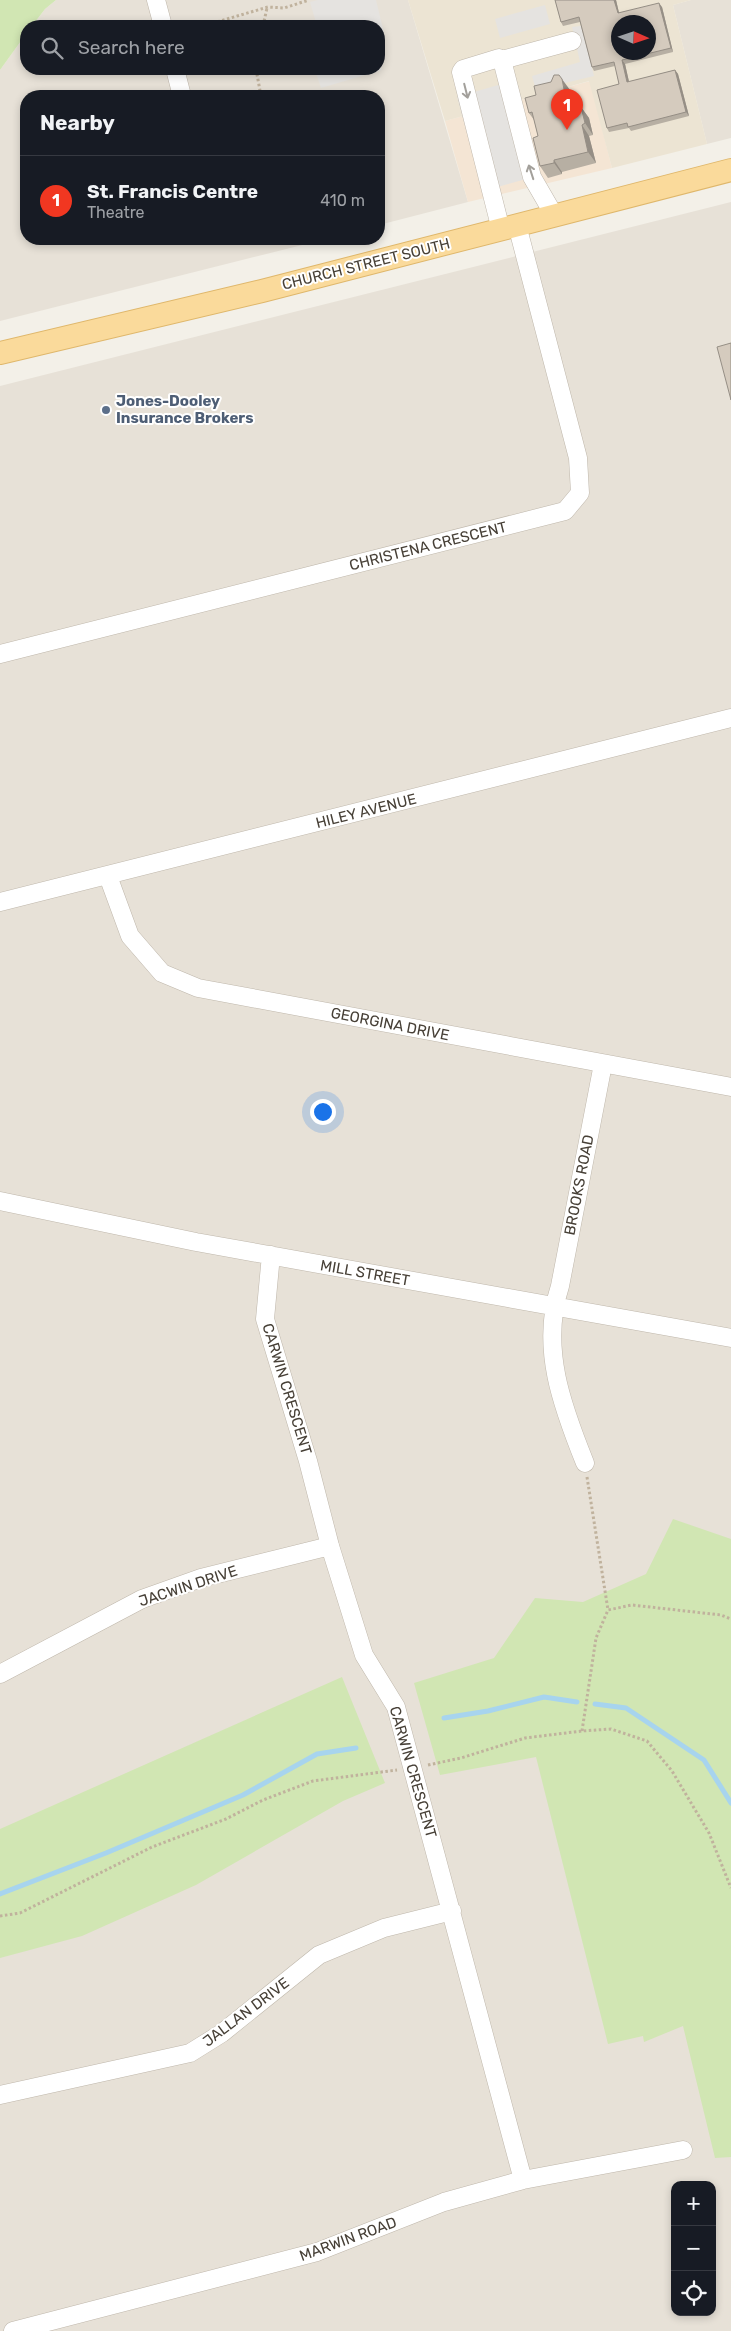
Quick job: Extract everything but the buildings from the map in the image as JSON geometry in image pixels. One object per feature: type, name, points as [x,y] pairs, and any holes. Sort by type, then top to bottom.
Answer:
[{"type":"main road","name":"CHURCH STREET SOUTH","points":[[0,354],[262,291],[731,170]]},
{"type":"street","points":[[156,0],[161,20]]},
{"type":"street","points":[[554,215],[532,177],[502,60],[572,41]]},
{"type":"street","name":"CHRISTENA CRESCENT","points":[[0,654],[565,511],[580,493],[578,458],[461,72],[463,69],[499,58],[502,60]]},
{"type":"street","points":[[177,75],[180,90]]},
{"type":"street","name":"HILEY AVENUE","points":[[0,902],[731,718]]},
{"type":"street","name":"GEORGINA DRIVE","points":[[108,876],[130,936],[162,973],[198,988],[731,1087]]},
{"type":"street","name":"BROOKS ROAD","points":[[585,1463],[566,1416],[556,1377],[551,1341],[554,1306],[560,1286],[603,1064]]},
{"type":"street","name":"MILL STREET","points":[[0,1201],[186,1240],[731,1338]]},
{"type":"street","name":"CARWIN CRESCENT","points":[[271,1255],[265,1319],[308,1461],[330,1546],[364,1655],[396,1707],[414,1768],[501,2104],[523,2180]]},
{"type":"street","name":"JACWIN DRIVE","points":[[0,1674],[142,1599],[201,1578],[330,1546]]},
{"type":"street","name":"JALLAN DRIVE","points":[[0,2095],[190,2053],[222,2033],[319,1955],[384,1928],[452,1911]]},
{"type":"street","name":"MARWIN ROAD","points":[[13,2331],[317,2252],[444,2202],[523,2180],[683,2150]]},
{"type":"path","points":[[225,20],[268,8],[284,8],[309,0]]},
{"type":"path","points":[[265,20],[268,8]]},
{"type":"path","points":[[257,75],[260,90]]},
{"type":"path","points":[[582,1731],[596,1638],[608,1610],[585,1463]]},
{"type":"path","points":[[608,1610],[632,1605],[721,1616],[731,1619]]},
{"type":"path","points":[[0,1916],[20,1913],[152,1847],[226,1819],[263,1800],[313,1780],[414,1768],[461,1758],[525,1738],[611,1729],[646,1741],[672,1772],[709,1833],[731,1888]]},
{"type":"shaded area","points":[[56,0],[408,0],[468,202],[385,223],[385,90],[20,90],[20,245],[302,245],[0,321],[0,70],[20,42],[20,75],[385,75],[385,20],[37,20],[45,9]]},
{"type":"shaded area","points":[[318,0],[376,0],[381,20],[315,20],[310,2]]},
{"type":"shaded area","points":[[408,0],[691,0],[673,5],[707,144],[612,168],[589,81],[445,121]]},
{"type":"shaded area","points":[[691,0],[731,0],[731,138],[707,144],[673,5]]},
{"type":"shaded area","points":[[545,5],[550,24],[500,38],[495,19]]},
{"type":"shaded area","points":[[581,26],[594,76],[536,90],[532,76],[580,62],[572,27]]},
{"type":"shaded area","points":[[317,75],[365,75],[321,88]]},
{"type":"shaded area","points":[[515,80],[537,176],[483,191],[457,97]]},
{"type":"shaded area","points":[[590,81],[612,168],[468,202],[445,121]]},
{"type":"shaded area","points":[[731,202],[731,2331],[0,2331],[0,386]]},
{"type":"green space","points":[[0,0],[56,0],[45,9],[37,20],[20,20],[20,42],[0,70]]},
{"type":"green space","points":[[673,1519],[731,1539],[731,2157],[715,2158],[683,2026],[644,2042],[643,2036],[608,2044],[536,1757],[440,1775],[414,1683],[494,1658],[535,1598],[583,1602],[646,1574]]},
{"type":"green space","points":[[342,1677],[385,1783],[343,1801],[196,1885],[82,1936],[0,1958],[0,1829]]},
{"type":"waterway","points":[[444,1718],[488,1711],[544,1697],[577,1702]]},
{"type":"waterway","points":[[595,1704],[626,1708],[704,1760],[731,1803]]},
{"type":"waterway","points":[[0,1894],[106,1853],[243,1795],[317,1754],[356,1748]]},
{"type":"place","name":"St. Francis Centre","points":[[567,130]]},
{"type":"place","name":"Jones-Dooley Insurance Brokers","points":[[106,410]]}]
